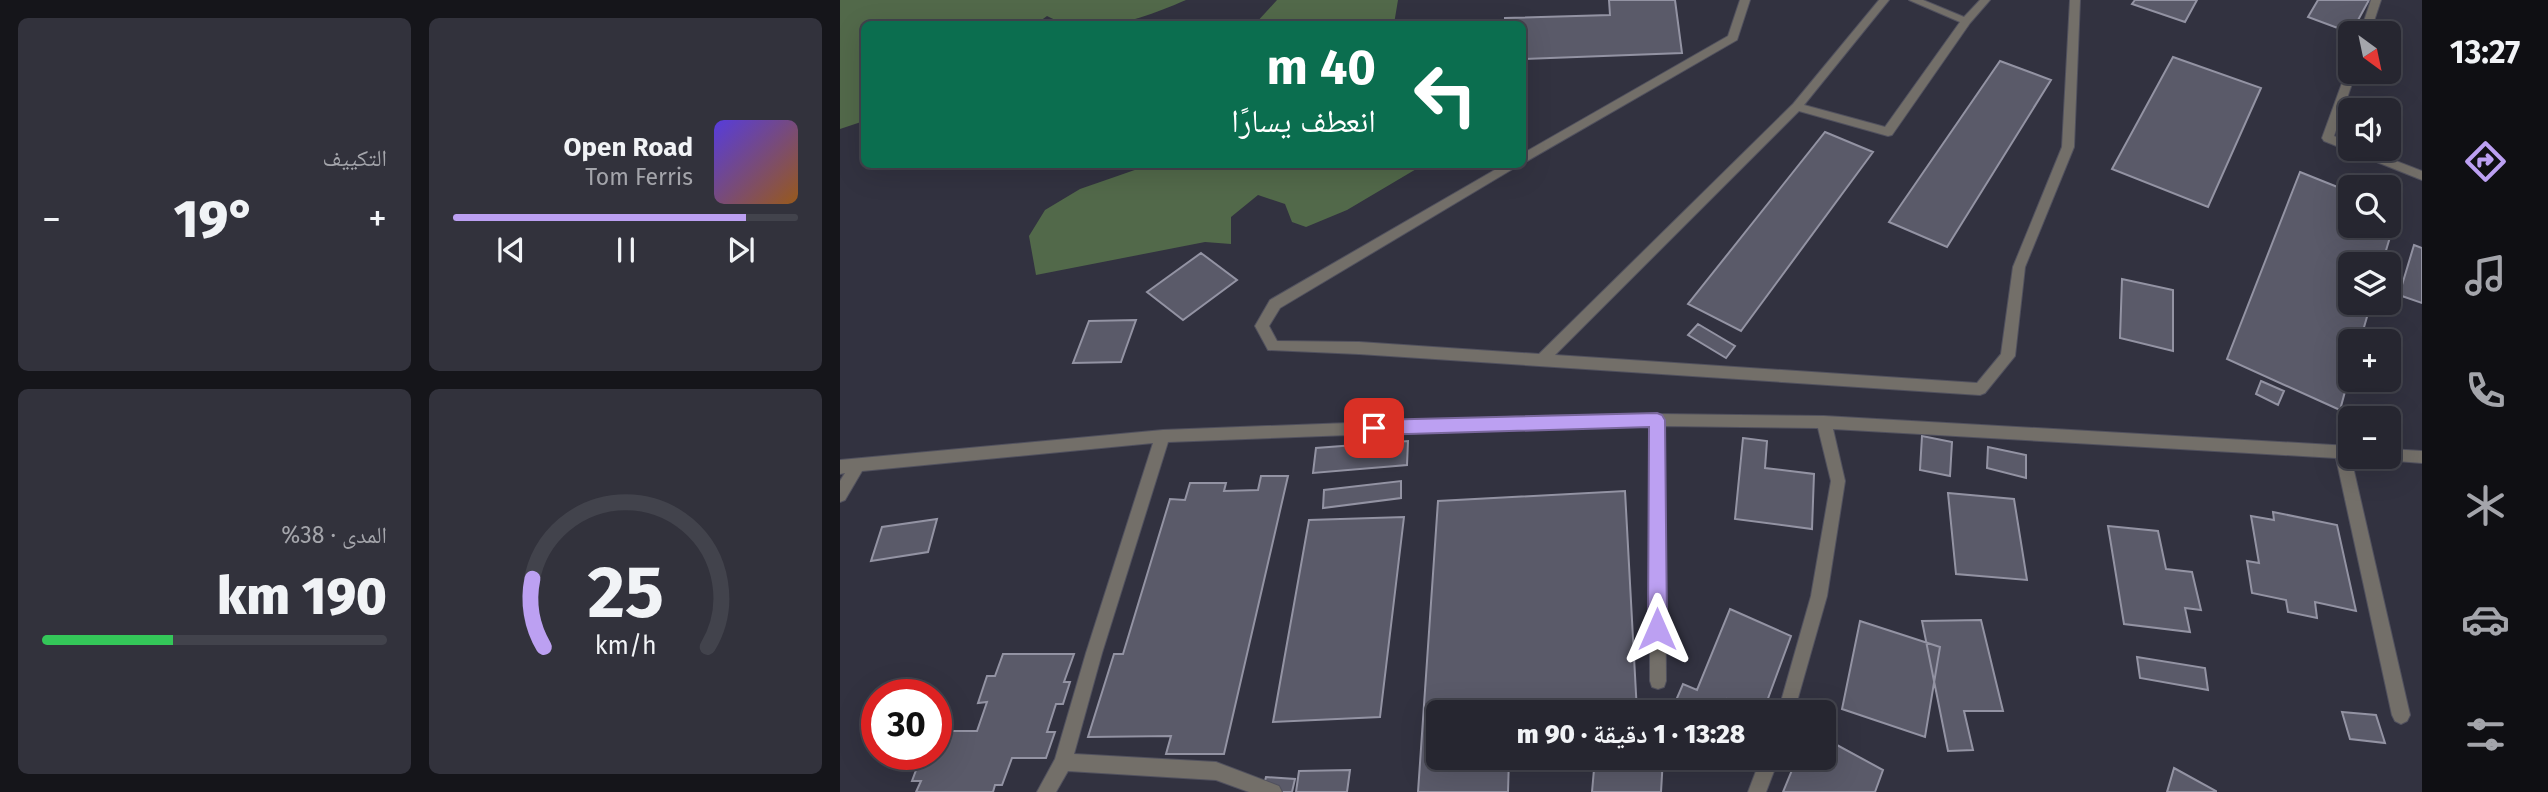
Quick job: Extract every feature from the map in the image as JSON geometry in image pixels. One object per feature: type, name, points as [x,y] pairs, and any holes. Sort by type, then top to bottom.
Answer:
[{"type":"street","points":[[1526,158],[1733,38],[1745,0]]},
{"type":"street","points":[[1542,360],[1797,107],[1884,0]]},
{"type":"street","points":[[1914,0],[1966,21]]},
{"type":"street","points":[[1797,107],[1888,132],[1966,21],[1985,0]]},
{"type":"street","points":[[1508,168],[1275,304],[1262,326],[1273,346],[1359,348],[1980,389],[2008,356],[2019,267],[2068,147],[2076,0]]},
{"type":"street","points":[[2369,21],[2376,0]]},
{"type":"street","points":[[2338,109],[2328,138],[2338,142]]},
{"type":"street","points":[[2384,161],[2422,176]]},
{"type":"street","points":[[1657,420],[1658,681]]},
{"type":"street","points":[[840,467],[1163,436],[1657,420],[1824,422],[2338,451]]},
{"type":"street","points":[[1789,700],[1819,596],[1838,481],[1824,422]]},
{"type":"street","points":[[1046,792],[1063,762],[1094,653],[1163,436]]},
{"type":"street","points":[[2401,455],[2422,457]]},
{"type":"street","points":[[840,495],[857,466]]},
{"type":"street","points":[[2350,469],[2401,715]]},
{"type":"street","points":[[1063,762],[1216,771],[1273,792]]},
{"type":"street","points":[[1756,792],[1765,770]]},
{"type":"green space","points":[[840,0],[1186,0],[1126,21],[1059,21],[1047,16],[1040,21],[861,21],[861,122],[840,129]]},
{"type":"green space","points":[[1277,0],[1398,0],[1394,21],[1258,21]]},
{"type":"green space","points":[[1140,168],[1418,168],[1347,210],[1306,227],[1292,222],[1285,204],[1258,195],[1231,217],[1231,244],[1205,242],[1036,275],[1029,236],[1045,210],[1080,189]]},
{"type":"building","points":[[1609,0],[1675,0],[1682,53],[1526,59],[1526,21],[1505,21],[1505,18],[1610,15]]},
{"type":"building","points":[[2135,0],[2197,0],[2185,22],[2132,4]]},
{"type":"building","points":[[2318,0],[2369,0],[2358,21],[2338,21],[2338,28],[2308,17]]},
{"type":"building","points":[[2173,57],[2261,88],[2208,207],[2112,169]]},
{"type":"building","points":[[2000,61],[2051,80],[1947,247],[1889,222]]},
{"type":"building","points":[[1825,132],[1873,152],[1741,331],[1688,304]]},
{"type":"building","points":[[2300,172],[2338,187],[2338,238],[2390,238],[2386,252],[2338,252],[2338,315],[2368,315],[2363,329],[2338,329],[2338,392],[2345,392],[2341,406],[2338,406],[2338,409],[2227,359]]},
{"type":"building","points":[[2414,245],[2422,248],[2422,303],[2401,296]]},
{"type":"building","points":[[1201,253],[1237,280],[1183,320],[1147,292]]},
{"type":"building","points":[[2122,279],[2173,290],[2173,351],[2120,338]]},
{"type":"building","points":[[1136,320],[1121,362],[1073,363],[1089,321]]},
{"type":"building","points":[[1698,324],[1735,346],[1726,358],[1688,335]]},
{"type":"building","points":[[2261,381],[2284,391],[2278,405],[2256,394]]},
{"type":"building","points":[[1922,436],[1952,442],[1950,476],[1920,470]]},
{"type":"building","points":[[1743,438],[1767,441],[1765,468],[1814,474],[1812,529],[1735,519]]},
{"type":"building","points":[[1408,441],[1407,465],[1313,473],[1316,448]]},
{"type":"building","points":[[1988,447],[2026,455],[2026,478],[1987,468]]},
{"type":"building","points":[[1261,476],[1288,476],[1224,754],[1166,754],[1171,736],[1088,737],[1114,654],[1123,654],[1170,499],[1185,500],[1190,483],[1226,483],[1224,491],[1258,490]]},
{"type":"building","points":[[1401,481],[1401,498],[1323,508],[1324,490]]},
{"type":"building","points":[[1625,491],[1636,700],[1426,700],[1426,770],[1509,770],[1508,792],[1418,792],[1438,501]]},
{"type":"building","points":[[1948,493],[2014,499],[2027,580],[1956,574]]},
{"type":"building","points":[[2273,512],[2337,525],[2356,611],[2315,602],[2317,618],[2288,612],[2286,600],[2252,593],[2247,561],[2259,563],[2251,516],[2274,520]]},
{"type":"building","points":[[1404,517],[1380,717],[1273,722],[1309,520]]},
{"type":"building","points":[[937,519],[928,552],[871,561],[882,527]]},
{"type":"building","points":[[2108,526],[2158,531],[2166,569],[2192,572],[2201,610],[2185,608],[2190,632],[2124,624]]},
{"type":"building","points":[[1730,609],[1791,636],[1767,700],[1676,700],[1683,684],[1697,690]]},
{"type":"building","points":[[1981,620],[2003,711],[1964,711],[1973,750],[1948,751],[1922,621]]},
{"type":"building","points":[[1860,621],[1940,647],[1925,737],[1842,709]]},
{"type":"building","points":[[1003,654],[1074,654],[1064,682],[1070,682],[1063,704],[1056,704],[1047,732],[1055,732],[1046,758],[1012,758],[1002,785],[995,785],[993,792],[916,792],[921,781],[912,781],[916,770],[952,770],[952,731],[977,731],[987,702],[978,703],[987,676],[995,676]]},
{"type":"building","points":[[2137,657],[2205,668],[2208,690],[2140,678]]},
{"type":"building","points":[[2342,712],[2376,715],[2385,743],[2350,739]]},
{"type":"building","points":[[1836,745],[1883,770],[1875,792],[1783,792],[1792,770],[1836,770]]},
{"type":"building","points":[[2174,768],[2216,791],[2216,792],[2167,792]]},
{"type":"building","points":[[1350,770],[1347,792],[1296,792],[1299,771]]},
{"type":"building","points":[[1594,770],[1662,770],[1661,792],[1592,792]]},
{"type":"building","points":[[1266,777],[1295,779],[1292,792],[1262,792]]},
{"type":"route","points":[[1374,428],[1657,420],[1657,629]]}]
